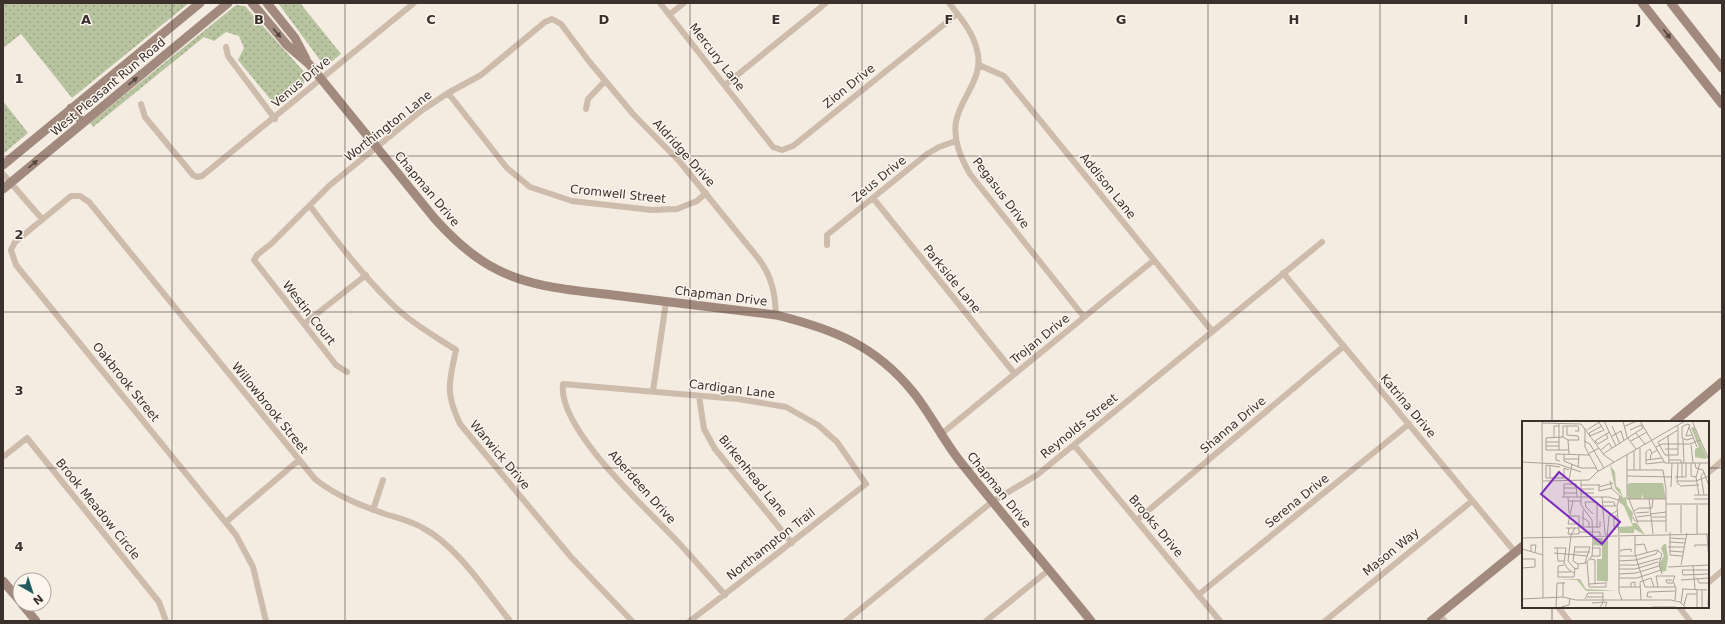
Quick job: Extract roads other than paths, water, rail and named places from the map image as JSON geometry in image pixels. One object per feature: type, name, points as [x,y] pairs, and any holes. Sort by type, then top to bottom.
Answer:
[{"type":"street","name":"West Pleasant Run Road","points":[[3,165],[200,3]]},
{"type":"street","name":"West Pleasant Run Road","points":[[7,186],[228,3]]},
{"type":"street","name":"Chapman Drive","points":[[252,3],[287,45],[309,64]]},
{"type":"street","name":"Chapman Drive","points":[[267,3],[295,38],[309,64],[451,237],[470,253],[499,271],[540,286],[776,315],[828,329],[854,342],[884,362],[913,392],[931,417],[940,435],[1092,621]]},
{"type":"street","name":"Venus Drive","points":[[141,104],[145,117],[193,175],[197,177],[202,176],[275,118],[414,3]]},
{"type":"street","name":"Mercury Lane","points":[[660,3],[757,125]]},
{"type":"street","points":[[670,15],[684,3]]},
{"type":"street","points":[[725,85],[826,3]]},
{"type":"street","name":"Pegasus Drive","points":[[949,3],[971,33],[978,50],[979,65],[976,76],[956,121],[956,142],[960,157],[970,174],[1084,317]]},
{"type":"street","points":[[1642,3],[1722,104]]},
{"type":"street","points":[[1671,3],[1722,68]]},
{"type":"street","name":"Zion Drive","points":[[757,125],[773,146],[782,150],[793,146],[957,14]]},
{"type":"street","name":"Aldridge Drive","points":[[552,19],[560,24],[634,114],[680,162],[767,271],[775,293],[776,315]]},
{"type":"street","name":"Worthington Lane","points":[[257,265],[254,260],[257,255],[272,243],[330,186],[378,148],[421,111],[448,93],[481,75],[545,22],[552,19]]},
{"type":"street","points":[[226,47],[228,56],[275,118]]},
{"type":"street","name":"Addison Lane","points":[[979,65],[1004,76],[1212,331]]},
{"type":"street","points":[[586,109],[588,99],[605,80]]},
{"type":"street","name":"Cromwell Street","points":[[448,93],[507,168],[530,187],[572,201],[652,210],[677,209],[697,201],[706,193]]},
{"type":"street","points":[[71,108],[82,123]]},
{"type":"street","name":"Zeus Drive","points":[[827,245],[827,235],[927,154],[940,147],[956,142]]},
{"type":"street","points":[[3,174],[7,186],[42,219]]},
{"type":"street","name":"Willowbrook Street","points":[[42,219],[71,196],[80,196],[89,202],[315,479],[327,489],[373,510],[415,524],[440,539],[453,551],[510,621]]},
{"type":"street","name":"Parkside Lane","points":[[873,198],[1015,374]]},
{"type":"street","name":"Warwick Drive","points":[[310,206],[389,301],[402,313],[456,350],[448,390],[453,409],[460,424],[571,557],[632,621]]},
{"type":"street","name":"Oakbrook Street","points":[[42,219],[12,246],[11,254],[16,265],[226,522],[243,547],[253,567],[266,621]]},
{"type":"street","name":"Reynolds Street","points":[[846,621],[993,501],[1037,475],[1322,242]]},
{"type":"street","name":"Trojan Drive","points":[[940,435],[1154,260]]},
{"type":"street","name":"Westin Court","points":[[257,265],[336,365],[347,372]]},
{"type":"street","name":"Katrina Drive","points":[[1284,273],[1515,552]]},
{"type":"street","points":[[304,324],[366,275]]},
{"type":"street","points":[[653,391],[666,302]]},
{"type":"street","name":"Shanna Drive","points":[[1137,520],[1344,346]]},
{"type":"street","points":[[1675,421],[1722,382]]},
{"type":"street","name":"Cardigan Lane","points":[[563,384],[738,399],[786,407],[818,425],[837,442],[866,484]]},
{"type":"street","name":"Aberdeen Drive","points":[[563,384],[562,391],[568,410],[575,425],[586,441],[642,506],[676,540],[725,595]]},
{"type":"street","name":"Birkenhead Lane","points":[[699,396],[704,429],[715,449],[792,543]]},
{"type":"street","name":"Serena Drive","points":[[1198,595],[1409,424]]},
{"type":"street","name":"Brook Meadow Circle","points":[[3,457],[27,438],[159,602],[166,621]]},
{"type":"street","name":"Brooks Drive","points":[[1074,445],[1220,621]]},
{"type":"street","points":[[226,522],[299,460]]},
{"type":"street","points":[[1709,472],[1722,461]]},
{"type":"street","points":[[373,510],[383,480]]},
{"type":"street","name":"Northampton Trail","points":[[690,621],[866,484]]},
{"type":"street","name":"Mason Way","points":[[1325,621],[1472,501]]},
{"type":"street","points":[[1431,621],[1442,618],[1522,547]]},
{"type":"street","points":[[986,621],[1049,570]]},
{"type":"street","points":[[1709,581],[1722,571]]},
{"type":"street","points":[[3,580],[12,591]]},
{"type":"street","points":[[1559,608],[1569,621]]},
{"type":"street","points":[[1680,608],[1690,621]]},
{"type":"street","points":[[29,612],[36,621]]}]
